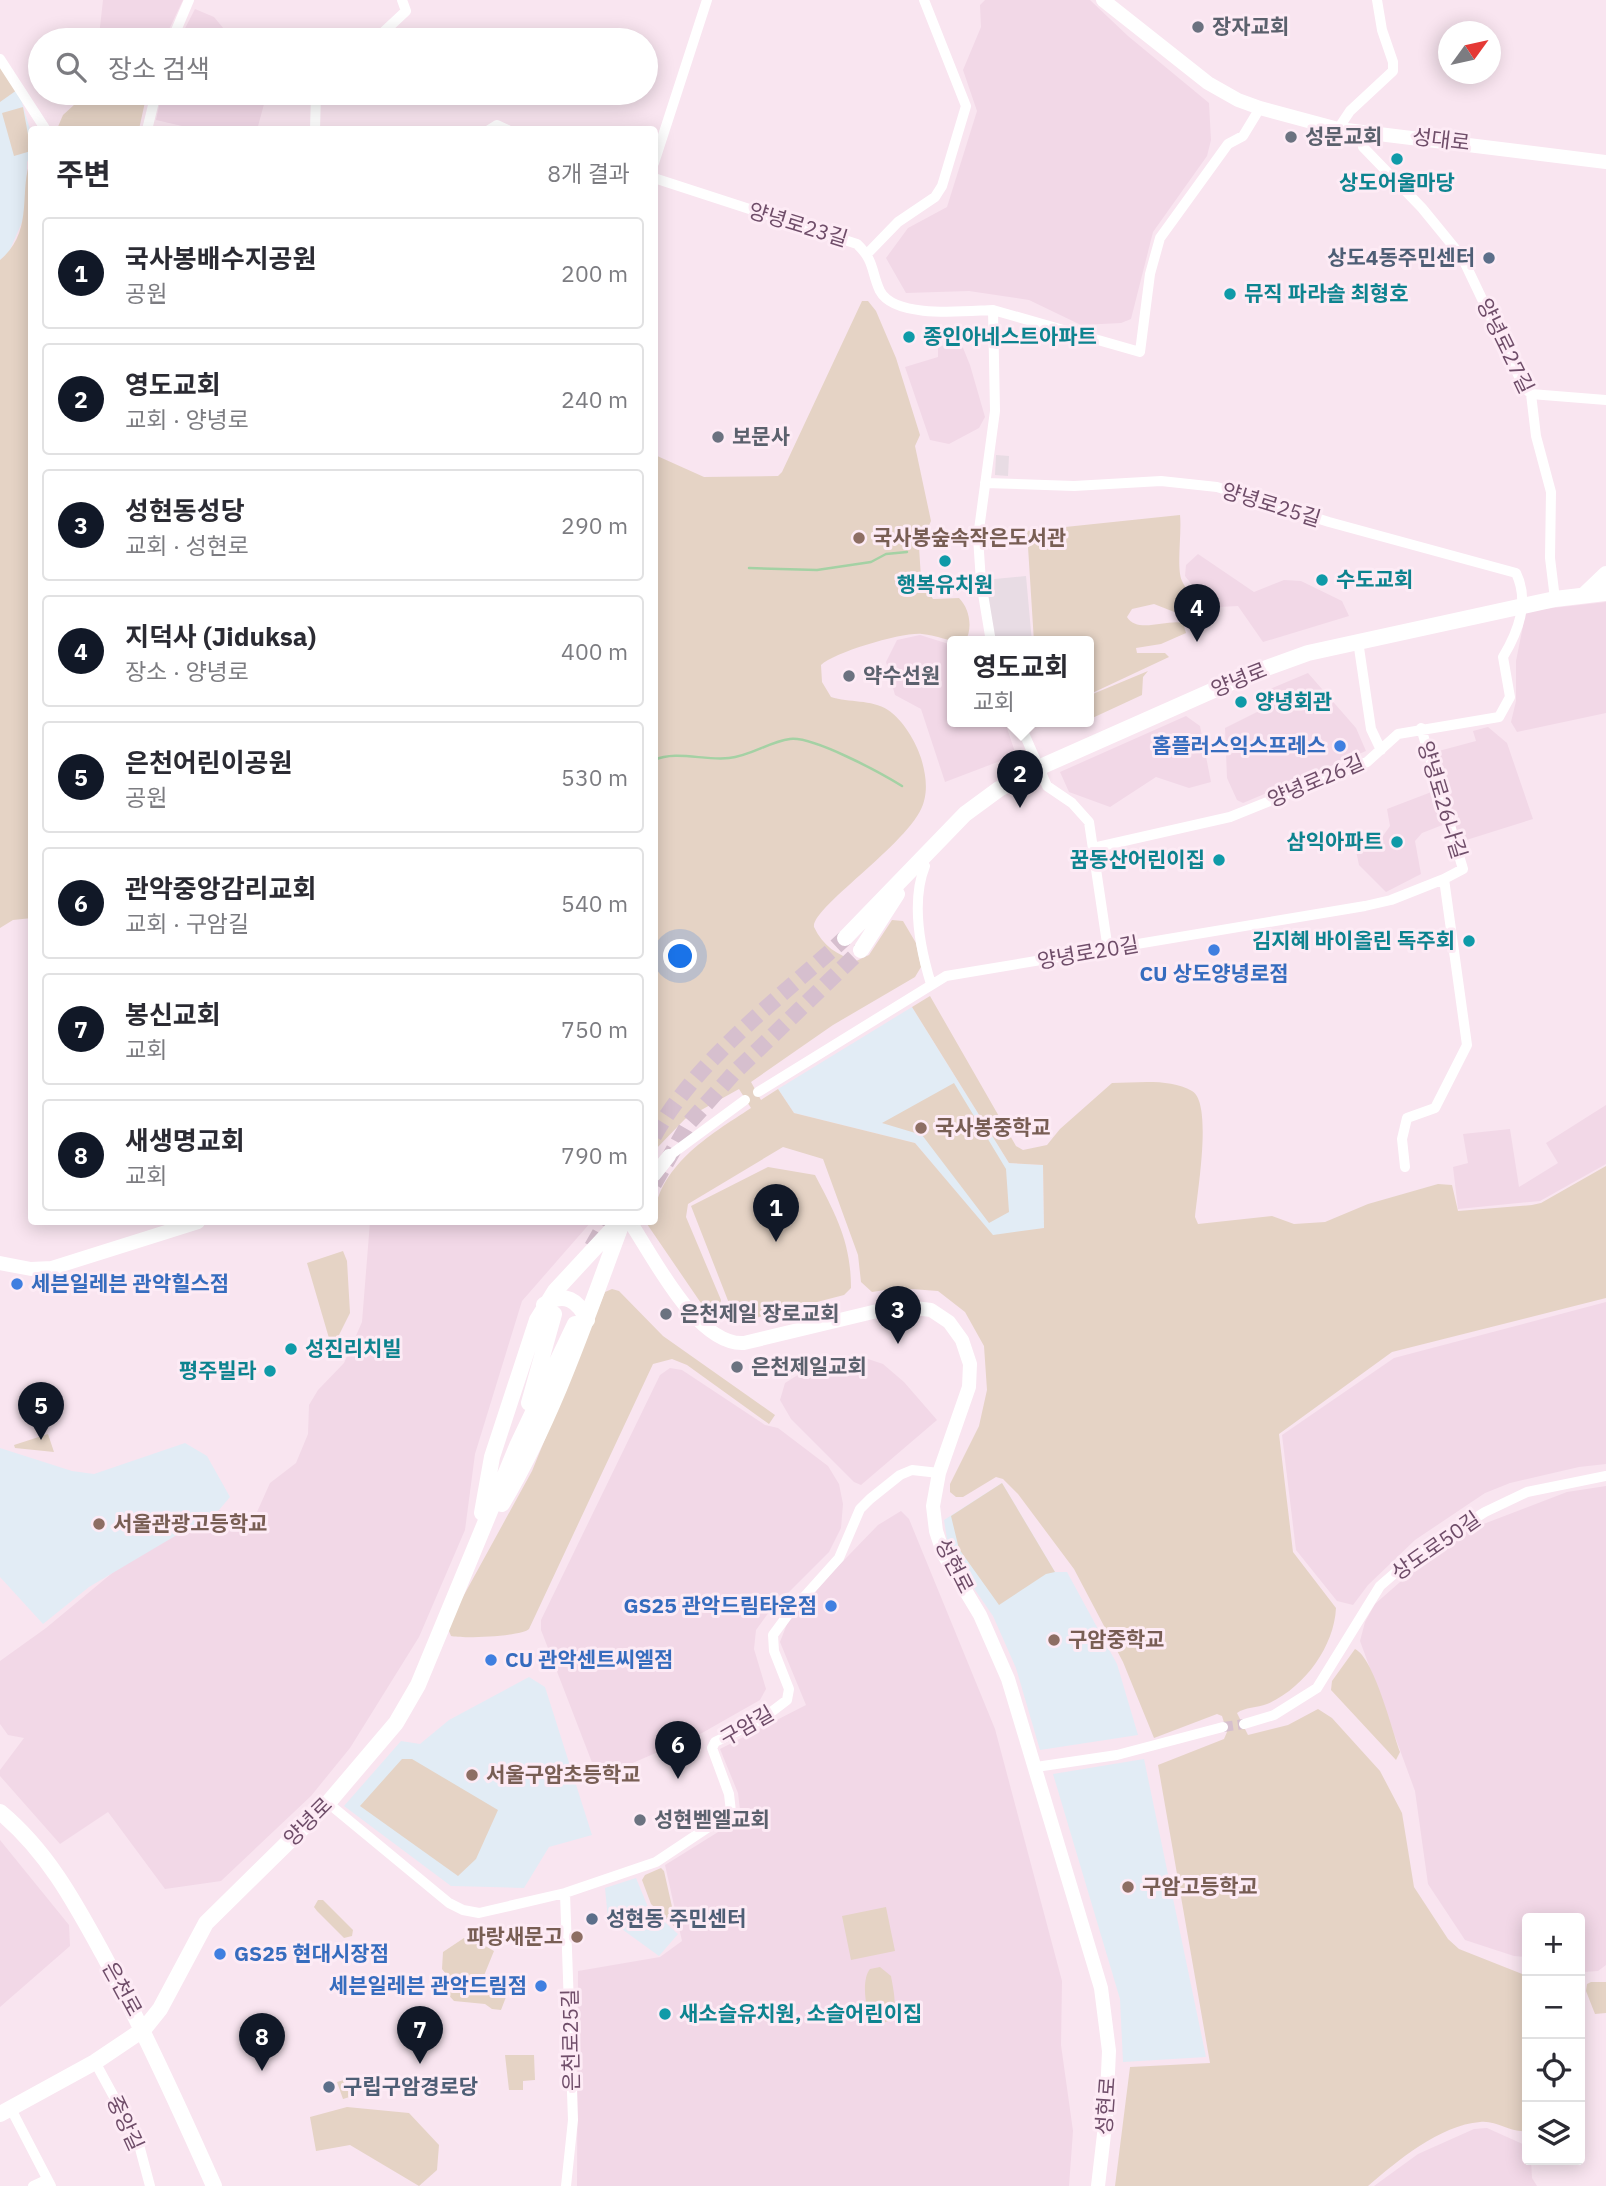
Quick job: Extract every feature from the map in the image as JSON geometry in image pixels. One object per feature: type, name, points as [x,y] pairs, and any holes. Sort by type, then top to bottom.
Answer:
[{"type":"main road","points":[[1584,595],[1606,574]]},
{"type":"main road","name":"양녕로","points":[[845,938],[920,864],[971,808],[1038,768],[1250,674],[1308,653],[1555,599],[1606,593]]},
{"type":"main road","name":"양녕로","points":[[861,950],[920,864]]},
{"type":"main road","points":[[549,1310],[619,1225]]},
{"type":"main road","points":[[476,1549],[523,1469],[620,1225]]},
{"type":"main road","points":[[476,1549],[492,1457],[552,1299],[570,1298],[580,1305],[581,1322]]},
{"type":"main road","name":"양녕로","points":[[517,1446],[549,1310]]},
{"type":"main road","name":"양녕로","points":[[5,2111],[95,2062],[144,2029],[160,2009],[206,1923],[328,1803],[387,1735],[409,1702],[476,1549],[517,1446],[581,1322]]},
{"type":"main road","name":"은천로","points":[[0,1812],[35,1847],[73,1898],[144,2029],[214,2186]]},
{"type":"street","points":[[177,28],[189,0]]},
{"type":"street","points":[[388,28],[406,12],[402,0]]},
{"type":"street","points":[[658,151],[707,0]]},
{"type":"street","points":[[867,254],[898,222],[935,197],[942,186],[966,106],[924,0]]},
{"type":"street","name":"성대로","points":[[1102,0],[1208,83],[1259,108],[1338,129],[1606,162]]},
{"type":"street","points":[[1338,129],[1350,111],[1393,71],[1377,0]]},
{"type":"street","points":[[0,59],[28,102]]},
{"type":"street","points":[[30,105],[43,126]]},
{"type":"street","points":[[147,126],[153,105]]},
{"type":"street","points":[[315,126],[316,105]]},
{"type":"street","name":"양녕로23길","points":[[658,179],[857,244],[867,254],[880,291],[888,301],[903,309],[993,310],[1140,352],[1150,274],[1160,238],[1228,144],[1243,136],[1259,108]]},
{"type":"street","name":"양녕로27길","points":[[1363,131],[1363,147],[1422,208],[1462,257],[1524,387],[1531,394],[1536,436],[1551,492],[1550,558],[1555,599]]},
{"type":"street","points":[[990,636],[981,582],[978,537],[995,411],[993,310]]},
{"type":"street","points":[[1531,394],[1606,400]]},
{"type":"street","name":"양녕로25길","points":[[985,484],[1074,486],[1161,481],[1217,487],[1329,523],[1516,573],[1521,583],[1522,607]]},
{"type":"street","name":"양녕로26길","points":[[1093,848],[1230,817],[1367,762],[1398,734],[1499,717],[1510,697],[1503,657],[1518,632],[1522,607]]},
{"type":"street","points":[[1359,641],[1371,729],[1381,750]]},
{"type":"street","points":[[1021,727],[1047,786],[1072,803],[1089,822],[1108,950]]},
{"type":"street","name":"양녕로26나길","points":[[1405,1167],[1402,1139],[1407,1118],[1435,1108],[1467,1045],[1444,879],[1463,869],[1421,728]]},
{"type":"street","points":[[920,864],[917,892],[925,964],[931,984]]},
{"type":"street","name":"양녕로20길","points":[[758,1092],[946,976],[1365,906],[1391,900],[1444,879]]},
{"type":"street","points":[[658,1170],[669,1156],[745,1100]]},
{"type":"street","points":[[0,1263],[30,1269],[52,1268],[188,1225]]},
{"type":"street","name":"성현로","points":[[632,1225],[689,1311],[727,1342],[744,1343],[898,1306],[931,1310],[949,1322],[962,1340],[970,1364],[969,1387],[939,1474],[933,1506],[936,1531],[944,1555],[981,1615],[1008,1679],[1101,1988],[1109,2051],[1106,2117],[1098,2186]]},
{"type":"street","name":"구암길","points":[[328,1803],[443,1899],[463,1910],[490,1912],[565,1893],[656,1862],[731,1812],[729,1794],[712,1748],[715,1742],[762,1719],[787,1700],[789,1689],[774,1651],[774,1635],[787,1616],[839,1558],[860,1509],[900,1475],[923,1469],[939,1474]]},
{"type":"street","name":"상도로50길","points":[[1244,1724],[1274,1715],[1317,1688],[1380,1586],[1411,1559],[1485,1512],[1527,1492],[1606,1476]]},
{"type":"street","points":[[1036,1767],[1116,1755],[1223,1727]]},
{"type":"street","name":"은천로25길","points":[[565,1893],[573,2120],[566,2186]]},
{"type":"street","name":"중앙길","points":[[95,2062],[138,2141],[150,2186]]},
{"type":"street","points":[[5,2111],[49,2183],[33,2186]]},
{"type":"shaded area","points":[[103,0],[183,0],[170,28],[100,28]]},
{"type":"shaded area","points":[[985,0],[1090,0],[1128,36],[1209,103],[1211,140],[1207,156],[1153,232],[1131,319],[1121,323],[1081,325],[1029,300],[969,291],[906,293],[886,258],[908,228],[947,207],[977,111],[963,70],[981,27],[980,5]]},
{"type":"shaded area","points":[[195,9],[214,17],[223,28],[185,28]]},
{"type":"shaded area","points":[[0,64],[18,89],[29,126],[26,213],[9,252],[0,260]]},
{"type":"shaded area","points":[[0,66],[17,90],[0,102]]},
{"type":"shaded area","points":[[74,105],[144,105],[140,126],[58,126],[63,115]]},
{"type":"shaded area","points":[[159,105],[264,105],[258,126],[182,126],[156,120]]},
{"type":"shaded area","points":[[23,107],[28,152],[14,156],[2,113]]},
{"type":"shaded area","points":[[28,168],[28,918],[13,920],[0,928],[0,260],[11,249],[22,224]]},
{"type":"shaded area","points":[[862,301],[868,301],[876,311],[896,358],[920,435],[915,446],[931,521],[919,547],[921,578],[933,599],[959,598],[968,613],[970,625],[967,636],[947,636],[947,639],[913,634],[854,649],[821,665],[822,682],[831,697],[881,707],[894,714],[904,725],[921,758],[926,790],[917,817],[885,852],[829,904],[818,917],[814,927],[831,949],[856,961],[869,955],[892,920],[903,921],[916,943],[921,967],[915,977],[833,1025],[751,1082],[761,1100],[778,1089],[794,1113],[915,1143],[993,1235],[1044,1228],[1043,1165],[1009,1163],[912,1007],[930,996],[1016,1146],[1023,1150],[1047,1145],[1060,1129],[1112,1083],[1174,1084],[1192,1091],[1202,1112],[1203,1130],[1195,1217],[1198,1224],[1272,1216],[1294,1224],[1325,1222],[1368,1204],[1438,1184],[1452,1185],[1458,1211],[1532,1205],[1541,1203],[1606,1166],[1606,1298],[1392,1352],[1279,1434],[1293,1552],[1336,1608],[1334,1623],[1323,1651],[1305,1677],[1281,1697],[1237,1713],[1248,1735],[1288,1725],[1318,1709],[1332,1718],[1380,1771],[1402,1813],[1414,1887],[1448,1939],[1459,1949],[1522,1974],[1522,2131],[1486,2122],[1450,2130],[1420,2146],[1368,2186],[1115,2186],[1130,2067],[1210,2063],[1158,1765],[1224,1739],[1227,1732],[1222,1716],[1217,1714],[1154,1738],[1123,1662],[1074,1569],[1018,1494],[1003,1479],[996,1477],[963,1497],[956,1497],[950,1492],[950,1484],[979,1426],[987,1390],[984,1346],[965,1312],[938,1291],[898,1288],[872,1292],[861,1282],[858,1255],[823,1159],[783,1147],[688,1204],[686,1217],[721,1300],[719,1309],[714,1312],[705,1309],[648,1225],[658,1225],[658,1200],[674,1169],[703,1141],[751,1108],[739,1089],[685,1119],[658,1147],[658,456],[704,477],[778,476]]},
{"type":"shaded area","points":[[961,343],[970,365],[985,417],[979,428],[949,444],[930,440],[905,367],[938,357],[938,347]]},
{"type":"shaded area","points":[[996,455],[1009,456],[1008,476],[995,475]]},
{"type":"shaded area","points":[[1180,515],[1179,568],[1182,581],[1215,618],[1205,624],[1154,604],[1132,609],[1127,617],[1138,625],[1183,623],[1186,633],[1161,644],[1136,648],[1137,653],[1165,653],[1169,657],[1094,692],[1094,636],[1034,636],[1027,531]]},
{"type":"shaded area","points":[[1198,554],[1254,592],[1284,580],[1301,581],[1342,601],[1349,616],[1263,642],[1238,606],[1218,607],[1200,595],[1185,576],[1186,565]]},
{"type":"shaded area","points":[[1026,576],[1031,636],[994,636],[984,580]]},
{"type":"shaded area","points":[[1606,602],[1606,713],[1517,732],[1511,722],[1516,701],[1516,661],[1526,611]]},
{"type":"shaded area","points":[[920,635],[947,643],[947,727],[1007,727],[1016,755],[945,782],[921,709],[895,695],[886,662],[897,640]]},
{"type":"shaded area","points":[[1148,671],[1143,677],[1142,695],[1094,717],[1094,694]]},
{"type":"shaded area","points":[[1308,673],[1356,728],[1366,751],[1243,803],[1237,800],[1227,778],[1225,728],[1271,705],[1270,689]]},
{"type":"shaded area","points":[[1186,716],[1200,726],[1211,782],[1189,788],[1156,777],[1110,807],[1069,792],[1060,772]]},
{"type":"shaded area","points":[[1488,727],[1507,743],[1533,819],[1460,842],[1435,752],[1476,741],[1473,731]]},
{"type":"shaded area","points":[[1434,791],[1445,824],[1422,833],[1415,841],[1421,874],[1386,892],[1359,865],[1356,851],[1380,840],[1390,826],[1387,809]]},
{"type":"shaded area","name":"국사봉중학교","points":[[912,1007],[1009,1163],[1043,1165],[1044,1228],[993,1236],[915,1143],[794,1113],[778,1089]]},
{"type":"shaded area","points":[[954,1083],[1006,1169],[1009,1212],[989,1223],[922,1135],[882,1123]]},
{"type":"shaded area","points":[[1606,1105],[1606,1164],[1540,1201],[1458,1209],[1453,1167],[1468,1163],[1463,1134],[1510,1129],[1519,1187],[1558,1163],[1546,1143]]},
{"type":"shaded area","points":[[768,1167],[815,1175],[836,1216],[845,1243],[851,1288],[844,1295],[740,1322],[734,1316],[691,1206]]},
{"type":"shaded area","points":[[370,1225],[588,1225],[522,1301],[475,1454],[465,1530],[419,1637],[350,1748],[311,1796],[221,1881],[165,1889],[108,1812],[60,1844],[0,1776],[0,1770],[24,1738],[8,1735],[0,1724],[0,1661],[46,1628],[117,1569],[219,1510],[259,1529],[257,1512],[270,1483],[296,1463],[308,1434],[309,1405],[318,1390],[344,1363],[362,1322]]},
{"type":"shaded area","points":[[343,1251],[347,1261],[350,1313],[335,1343],[331,1345],[307,1263]]},
{"type":"shaded area","points":[[612,1289],[619,1291],[663,1336],[775,1415],[769,1424],[687,1365],[672,1359],[653,1364],[529,1629],[492,1636],[451,1636],[447,1626],[532,1471],[605,1292]]},
{"type":"shaded area","points":[[1606,1302],[1606,1464],[1579,1467],[1510,1483],[1485,1493],[1415,1540],[1368,1585],[1353,1605],[1337,1601],[1296,1550],[1282,1435],[1394,1358]]},
{"type":"shaded area","points":[[859,1356],[883,1364],[904,1382],[937,1420],[861,1485],[854,1482],[791,1419],[780,1400],[785,1383],[804,1371],[833,1359]]},
{"type":"shaded area","points":[[670,1368],[682,1370],[765,1425],[778,1428],[828,1466],[839,1484],[843,1504],[841,1528],[829,1552],[769,1612],[756,1630],[754,1649],[766,1689],[760,1700],[702,1733],[598,1778],[541,1630],[541,1620],[660,1375]]},
{"type":"shaded area","points":[[48,1434],[54,1452],[15,1448],[14,1445]]},
{"type":"shaded area","name":"서울관광고등학교","points":[[185,1443],[207,1456],[230,1497],[219,1510],[89,1587],[43,1624],[0,1577],[0,1448],[72,1471],[94,1474]]},
{"type":"shaded area","name":"구암중학교","points":[[1002,1483],[1055,1572],[1067,1572],[1117,1664],[1138,1735],[1040,1750],[1016,1668],[993,1616],[949,1552],[944,1520]]},
{"type":"shaded area","points":[[1002,1483],[1055,1572],[1046,1574],[999,1605],[959,1549],[951,1516]]},
{"type":"shaded area","points":[[1606,1486],[1606,1965],[1598,1971],[1585,1972],[1585,1913],[1522,1913],[1522,1957],[1465,1940],[1428,1884],[1415,1791],[1360,1641],[1365,1622],[1375,1604],[1441,1546],[1473,1528],[1567,1492]]},
{"type":"shaded area","points":[[901,1511],[909,1519],[995,1729],[1062,1981],[1061,2045],[1073,2131],[1069,2186],[577,2186],[578,1971],[660,1957],[682,1941],[665,1865],[731,1824],[740,1810],[738,1793],[720,1749],[806,1705],[780,1642],[790,1616],[878,1525]]},
{"type":"shaded area","points":[[1355,1649],[1369,1666],[1382,1696],[1400,1752],[1396,1760],[1331,1690],[1332,1681]]},
{"type":"shaded area","name":"서울구암초등학교","points":[[529,1677],[545,1687],[592,1835],[549,1847],[524,1888],[451,1886],[344,1806],[401,1741],[420,1744],[449,1720]]},
{"type":"shaded area","points":[[402,1759],[412,1759],[498,1810],[476,1859],[458,1876],[360,1806]]},
{"type":"shaded area","name":"구암고등학교","points":[[1144,1759],[1206,2057],[1123,2062],[1120,1999],[1053,1774]]},
{"type":"shaded area","points":[[0,1840],[69,1925],[70,1946],[0,2007]]},
{"type":"shaded area","points":[[661,1868],[664,1871],[677,1929],[651,1904],[642,1880],[645,1875]]},
{"type":"shaded area","points":[[636,1878],[648,1907],[678,1934],[659,1956],[608,1919],[605,1888]]},
{"type":"shaded area","points":[[318,1900],[323,1900],[353,1930],[352,1936],[344,1938],[317,1911],[314,1907]]},
{"type":"shaded area","points":[[886,1907],[895,1951],[851,1960],[842,1916]]},
{"type":"shaded area","points":[[464,1938],[473,1939],[494,1951],[483,1978],[489,1990],[502,1991],[506,1997],[501,2010],[492,2009],[485,2004],[454,2001],[443,1989],[446,1974],[442,1969],[443,1952]]},
{"type":"shaded area","points":[[880,1967],[891,1976],[895,2000],[893,2015],[883,2023],[874,2022],[865,1996],[867,1974],[870,1969]]},
{"type":"shaded area","points":[[1606,1982],[1606,2013],[1595,2014],[1586,1991],[1587,1984]]},
{"type":"shaded area","points":[[505,2055],[534,2055],[535,2080],[523,2081],[523,2090],[509,2090]]},
{"type":"shaded area","points":[[350,2078],[356,2095],[343,2099],[337,2082]]},
{"type":"shaded area","points":[[347,2107],[409,2113],[439,2145],[437,2170],[419,2186],[350,2145],[316,2151],[310,2117]]},
{"type":"shaded area","points":[[1487,2128],[1522,2144],[1522,2165],[1531,2165],[1532,2178],[1537,2186],[1374,2186],[1418,2154],[1474,2129]]},
{"type":"waterway","points":[[749,568],[817,570],[871,562],[886,554],[907,552]]},
{"type":"waterway","points":[[658,759],[672,756],[729,758],[782,741],[801,740],[847,756],[902,786]]},
{"type":"tunnel","points":[[658,1130],[672,1107],[717,1055],[845,938]]},
{"type":"tunnel","points":[[658,1177],[689,1123],[733,1074],[861,950]]},
{"type":"tunnel","points":[[592,1247],[604,1225]]},
{"type":"tunnel","points":[[1223,1727],[1244,1724]]},
{"type":"place","name":"장자교회","points":[[1198,27]]},
{"type":"place","name":"성문교회","points":[[1291,137]]},
{"type":"place","name":"상도어울마당","points":[[1397,159]]},
{"type":"place","name":"상도4동주민센터","points":[[1489,258]]},
{"type":"place","name":"뮤직 파라솔 최형호","points":[[1230,294]]},
{"type":"place","name":"종인아네스트아파트","points":[[909,337]]},
{"type":"place","name":"보문사","points":[[718,437]]},
{"type":"place","name":"국사봉숲속작은도서관","points":[[859,538]]},
{"type":"place","name":"행복유치원","points":[[945,561]]},
{"type":"place","name":"수도교회","points":[[1322,580]]},
{"type":"place","name":"지덕사 (Jiduksa)","points":[[1197,642]]},
{"type":"place","name":"약수선원","points":[[849,676]]},
{"type":"place","name":"양녕회관","points":[[1241,702]]},
{"type":"place","name":"홈플러스익스프레스","points":[[1340,746]]},
{"type":"place","name":"영도교회","points":[[1020,808]]},
{"type":"place","name":"삼익아파트","points":[[1397,842]]},
{"type":"place","name":"꿈동산어린이집","points":[[1219,860]]},
{"type":"place","name":"김지혜 바이올린 독주회","points":[[1469,941]]},
{"type":"place","name":"CU 상도양녕로점","points":[[1214,950]]},
{"type":"place","name":"국사봉중학교","points":[[921,1128]]},
{"type":"place","name":"국사봉배수지공원","points":[[776,1242]]},
{"type":"place","name":"세븐일레븐 관악힐스점","points":[[17,1284]]},
{"type":"place","name":"은천제일 장로교회","points":[[666,1314]]},
{"type":"place","name":"성현동성당","points":[[898,1344]]},
{"type":"place","name":"성진리치빌","points":[[291,1349]]},
{"type":"place","name":"은천제일교회","points":[[737,1367]]},
{"type":"place","name":"평주빌라","points":[[270,1371]]},
{"type":"place","name":"은천어린이공원","points":[[41,1440]]},
{"type":"place","name":"서울관광고등학교","points":[[99,1524]]},
{"type":"place","name":"GS25 관악드림타운점","points":[[831,1606]]},
{"type":"place","name":"구암중학교","points":[[1054,1640]]},
{"type":"place","name":"CU 관악센트씨엘점","points":[[491,1660]]},
{"type":"place","name":"서울구암초등학교","points":[[472,1775]]},
{"type":"place","name":"관악중앙감리교회","points":[[678,1779]]},
{"type":"place","name":"성현벧엘교회","points":[[640,1820]]},
{"type":"place","name":"구암고등학교","points":[[1128,1887]]},
{"type":"place","name":"성현동 주민센터","points":[[592,1919]]},
{"type":"place","name":"파랑새문고","points":[[577,1937]]},
{"type":"place","name":"GS25 현대시장점","points":[[220,1954]]},
{"type":"place","name":"세븐일레븐 관악드림점","points":[[541,1986]]},
{"type":"place","name":"새소슬유치원, 소슬어린이집","points":[[665,2014]]},
{"type":"place","name":"봉신교회","points":[[420,2064]]},
{"type":"place","name":"새생명교회","points":[[262,2071]]},
{"type":"place","name":"구립구암경로당","points":[[329,2087]]}]
